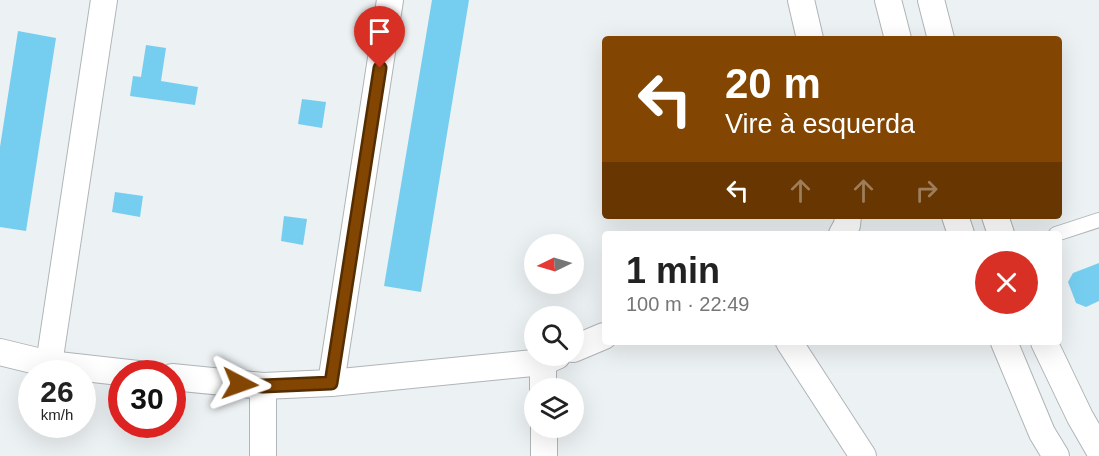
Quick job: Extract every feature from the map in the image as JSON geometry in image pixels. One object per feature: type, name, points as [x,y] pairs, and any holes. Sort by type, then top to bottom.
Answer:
[{"type":"street","points":[[50,360],[104,0]]},
{"type":"street","points":[[331,383],[390,0]]},
{"type":"street","points":[[801,0],[809,36]]},
{"type":"street","points":[[888,0],[897,36]]},
{"type":"street","points":[[931,0],[940,36]]},
{"type":"street","points":[[584,344],[602,337]]},
{"type":"street","points":[[791,345],[863,456]]},
{"type":"street","points":[[1005,345],[1042,433],[1056,456]]},
{"type":"street","points":[[1045,345],[1080,417],[1099,450]]},
{"type":"street","points":[[0,352],[33,360]]},
{"type":"street","points":[[186,378],[263,386],[331,383],[524,362]]},
{"type":"street","points":[[263,386],[263,456]]},
{"type":"street","points":[[543,438],[544,456]]},
{"type":"lane","points":[[1062,232],[1099,220]]},
{"type":"building","points":[[432,0],[469,0],[421,292],[384,286]]},
{"type":"building","points":[[18,31],[56,38],[26,231],[0,227],[0,147]]},
{"type":"building","points":[[146,45],[166,48],[161,81],[198,87],[195,105],[130,96],[133,76],[141,77]]},
{"type":"building","points":[[302,99],[326,102],[322,128],[298,124]]},
{"type":"building","points":[[115,192],[143,196],[140,217],[112,212]]},
{"type":"building","points":[[284,216],[307,219],[303,245],[281,241]]},
{"type":"building","points":[[1099,263],[1099,301],[1086,307],[1076,303],[1068,282],[1073,273]]},
{"type":"route","points":[[240,384],[263,386],[331,383],[380,68]]}]
